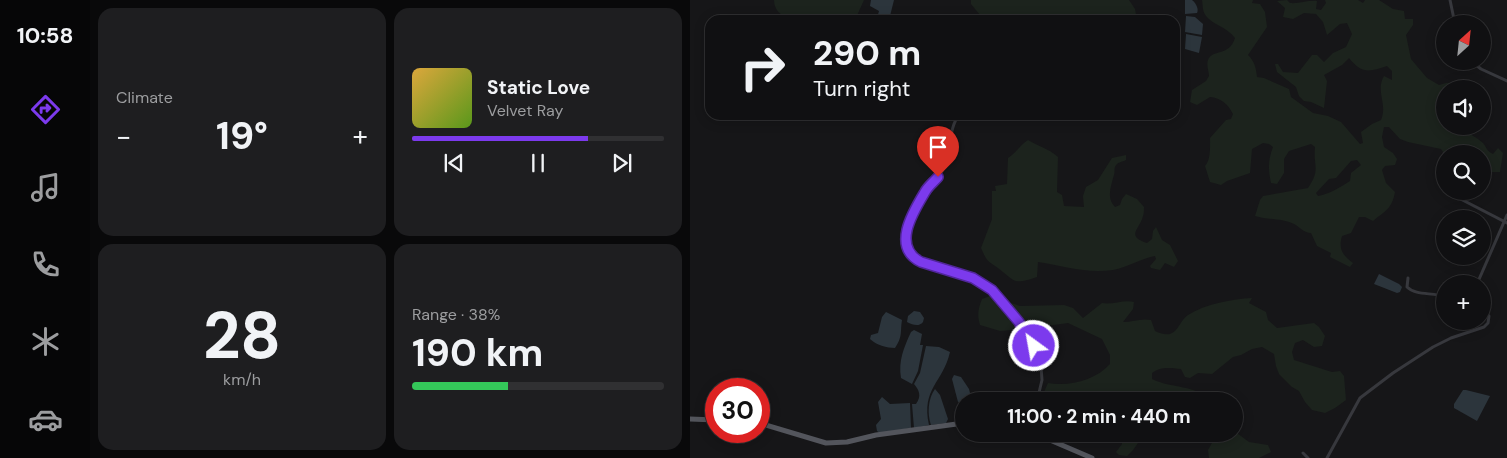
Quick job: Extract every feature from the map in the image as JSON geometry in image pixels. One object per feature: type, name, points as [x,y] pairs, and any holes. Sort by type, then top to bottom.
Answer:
[{"type":"main road","points":[[690,419],[705,420]]},
{"type":"main road","points":[[770,426],[826,443],[847,442],[876,435],[955,423]]},
{"type":"main road","points":[[1055,442],[1092,458]]},
{"type":"street","points":[[1450,0],[1453,15]]},
{"type":"street","points":[[1482,70],[1507,81]]},
{"type":"street","points":[[955,120],[943,169],[926,191],[907,226],[907,249],[913,258],[921,262],[977,280],[992,290],[1019,322],[1026,337],[1036,350],[1041,366],[1042,380],[1039,392]]},
{"type":"street","points":[[1462,200],[1505,222]]},
{"type":"street","points":[[1481,275],[1507,215]]},
{"type":"street","points":[[1408,278],[1406,287],[1410,290],[1436,294]]},
{"type":"street","points":[[1327,458],[1360,398],[1432,347],[1475,330]]},
{"type":"street","points":[[1303,453],[1308,458]]},
{"type":"shaded area","points":[[774,0],[864,0],[857,15],[782,15],[774,4]]},
{"type":"shaded area","points":[[871,0],[894,0],[890,15],[878,15],[879,11],[870,6]]},
{"type":"shaded area","points":[[971,0],[1129,0],[1135,9],[1136,15],[980,15],[971,4]]},
{"type":"shaded area","points":[[1185,0],[1192,0],[1196,4],[1197,13],[1185,14]]},
{"type":"shaded area","points":[[1202,0],[1253,0],[1252,3],[1260,4],[1265,12],[1267,27],[1248,55],[1255,65],[1257,77],[1264,78],[1289,89],[1291,97],[1313,113],[1328,116],[1341,122],[1360,144],[1363,143],[1361,132],[1381,120],[1383,114],[1382,82],[1384,76],[1392,80],[1392,71],[1387,66],[1375,70],[1362,69],[1349,58],[1342,65],[1324,75],[1327,81],[1324,108],[1304,101],[1299,96],[1296,87],[1277,72],[1275,64],[1278,64],[1283,72],[1298,73],[1312,55],[1317,55],[1324,62],[1333,53],[1346,47],[1352,34],[1347,23],[1340,24],[1327,35],[1323,22],[1316,14],[1304,13],[1293,19],[1283,17],[1285,8],[1277,1],[1287,0],[1293,3],[1317,1],[1316,9],[1321,10],[1326,3],[1325,0],[1358,0],[1363,3],[1365,0],[1379,0],[1393,9],[1404,11],[1405,19],[1413,19],[1413,25],[1406,35],[1411,59],[1427,78],[1436,83],[1436,135],[1472,135],[1484,145],[1436,145],[1436,148],[1400,139],[1389,127],[1384,127],[1382,137],[1384,147],[1393,153],[1397,159],[1395,165],[1385,166],[1382,170],[1386,183],[1395,192],[1394,198],[1387,209],[1373,221],[1365,217],[1359,217],[1351,233],[1342,236],[1341,249],[1344,255],[1353,263],[1350,267],[1330,257],[1331,253],[1317,246],[1311,233],[1289,222],[1255,216],[1263,196],[1308,188],[1316,168],[1315,147],[1311,144],[1289,151],[1284,159],[1284,173],[1277,184],[1271,183],[1269,173],[1269,160],[1273,147],[1263,143],[1252,149],[1250,173],[1221,185],[1210,182],[1205,166],[1209,156],[1210,138],[1226,120],[1231,119],[1233,114],[1224,102],[1218,99],[1210,97],[1197,105],[1190,102],[1192,90],[1206,81],[1209,76],[1207,64],[1210,57],[1229,48],[1235,38],[1228,31],[1212,22],[1203,10]],"holes":[[[1357,160],[1361,165],[1351,173],[1350,181],[1318,196],[1316,193],[1329,179],[1336,178],[1351,161]]]},
{"type":"shaded area","points":[[1186,16],[1195,17],[1203,24],[1202,35],[1185,32]]},
{"type":"shaded area","points":[[1186,34],[1202,37],[1199,53],[1185,49]]},
{"type":"shaded area","points":[[1028,140],[1058,157],[1057,192],[1062,195],[1064,206],[1084,207],[1083,196],[1086,187],[1098,180],[1112,158],[1126,155],[1126,160],[1118,163],[1115,168],[1110,192],[1112,203],[1115,207],[1120,205],[1126,194],[1137,199],[1144,208],[1135,235],[1147,243],[1152,239],[1153,231],[1156,227],[1162,240],[1170,245],[1178,261],[1174,267],[1165,263],[1160,270],[1151,268],[1150,266],[1156,259],[1155,256],[1118,269],[1103,271],[1038,262],[1037,277],[1015,281],[989,262],[981,248],[992,219],[992,191],[996,191],[995,186],[1007,184],[1008,158]]},
{"type":"shaded area","points":[[1498,148],[1503,153],[1500,172],[1491,172],[1491,153],[1493,154]]},
{"type":"shaded area","points":[[1379,274],[1399,284],[1402,287],[1400,292],[1397,293],[1374,284]]},
{"type":"shaded area","points":[[990,296],[1020,306],[1064,305],[1073,308],[1083,318],[1102,303],[1134,302],[1133,309],[1123,322],[1151,320],[1155,331],[1170,334],[1188,315],[1195,311],[1228,301],[1252,298],[1249,303],[1266,312],[1268,320],[1277,328],[1314,323],[1319,327],[1325,336],[1322,346],[1314,347],[1303,340],[1295,343],[1292,352],[1294,360],[1332,372],[1340,371],[1344,376],[1346,400],[1325,413],[1312,410],[1299,391],[1279,374],[1274,354],[1262,347],[1233,357],[1212,374],[1198,373],[1190,378],[1185,377],[1181,369],[1170,368],[1162,368],[1152,373],[1152,379],[1159,382],[1198,392],[1044,392],[1048,383],[1065,384],[1082,381],[1104,370],[1110,364],[1110,355],[1102,339],[1068,323],[1000,331],[980,325],[978,315],[982,299]]},
{"type":"shaded area","points":[[914,311],[920,312],[924,318],[920,325],[907,322],[908,316]]},
{"type":"shaded area","points":[[886,312],[902,320],[900,337],[895,348],[882,346],[870,339],[871,335],[878,333],[882,317]]},
{"type":"shaded area","points":[[914,330],[922,334],[920,345],[923,345],[918,371],[912,384],[901,378],[900,366],[906,343],[911,332]]},
{"type":"shaded area","points":[[926,346],[939,347],[950,352],[947,363],[930,394],[927,413],[929,425],[914,428],[912,404],[916,404],[919,396],[914,384],[920,373]]},
{"type":"shaded area","points":[[954,375],[961,377],[970,392],[955,392],[952,379]]},
{"type":"shaded area","points":[[935,389],[940,395],[948,419],[946,423],[931,425],[929,406]]},
{"type":"shaded area","points":[[1463,390],[1490,396],[1477,421],[1454,408],[1454,404]]},
{"type":"shaded area","points":[[882,397],[890,404],[910,403],[911,428],[880,433],[877,431],[876,425],[881,419],[878,402]]},
{"type":"shaded area","points":[[1243,438],[1249,442],[1268,445],[1271,452],[1259,458],[1209,458],[1208,450],[1212,442],[1243,442]]},
{"type":"shaded area","points":[[1122,442],[1138,443],[1127,456],[1119,455],[1116,452]]},
{"type":"route","points":[[938,177],[926,191],[907,226],[908,251],[916,260],[973,278],[992,290],[1019,322],[1026,337],[1034,346]]}]
